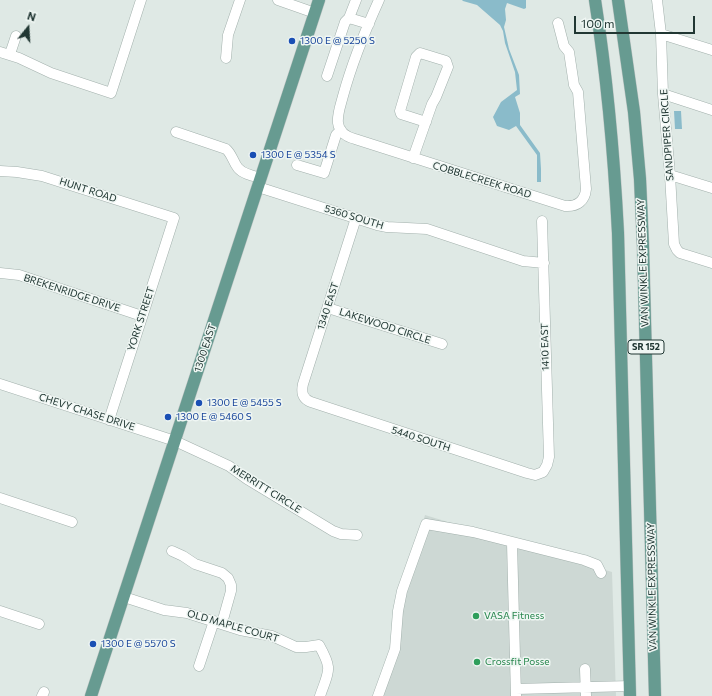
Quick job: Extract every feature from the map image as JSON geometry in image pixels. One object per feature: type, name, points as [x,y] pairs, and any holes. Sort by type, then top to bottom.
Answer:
[{"type":"main road","name":"1300 EAST","points":[[91,696],[319,0]]},
{"type":"main road","name":"SR 152","points":[[595,0],[608,95],[615,173],[618,233],[630,691]]},
{"type":"main road","name":"VAN WINKLE EXPRESSWAY","points":[[618,0],[634,112],[640,194],[643,254],[655,696]]},
{"type":"street","points":[[16,36],[5,53],[27,61],[45,71],[110,93],[141,0]]},
{"type":"street","points":[[226,58],[228,35],[240,0]]},
{"type":"street","points":[[278,0],[315,13]]},
{"type":"street","points":[[327,76],[345,22],[349,18],[356,0]]},
{"type":"street","points":[[297,165],[324,173],[336,135],[341,130],[338,124],[339,112],[354,60],[379,0]]},
{"type":"street","name":"SANDPIPER CIRCLE","points":[[657,0],[661,34],[663,94],[675,247],[680,252],[712,263]]},
{"type":"street","points":[[349,18],[369,24]]},
{"type":"street","name":"COBBLECREEK ROAD","points":[[341,130],[349,138],[566,206],[573,206],[580,203],[584,198],[586,189],[578,92],[574,85],[569,52],[564,46],[558,23]]},
{"type":"street","points":[[661,34],[712,50]]},
{"type":"street","points":[[413,158],[426,122],[432,104],[448,67],[446,61],[420,53],[416,57],[400,111],[401,114],[426,122]]},
{"type":"street","points":[[663,94],[712,110]]},
{"type":"street","name":"5360 SOUTH","points":[[176,132],[226,149],[230,152],[238,168],[259,183],[356,218],[387,227],[427,229],[523,261],[544,263]]},
{"type":"street","name":"HUNT ROAD","points":[[0,171],[42,176],[174,218]]},
{"type":"street","points":[[670,175],[712,188]]},
{"type":"street","name":"YORK STREET","points":[[109,420],[174,218]]},
{"type":"street","name":"1340 EAST","points":[[303,395],[303,384],[356,218]]},
{"type":"street","name":"1410 EAST","points":[[542,221],[549,457],[548,465],[543,472]]},
{"type":"street","name":"BREKENRIDGE DRIVE","points":[[0,273],[19,276],[142,316]]},
{"type":"street","name":"LAKEWOOD CIRCLE","points":[[328,308],[442,344]]},
{"type":"street","name":"CHEVY CHASE DRIVE","points":[[0,384],[175,441]]},
{"type":"street","name":"5440 SOUTH","points":[[303,395],[308,401],[520,471],[535,475],[543,472]]},
{"type":"street","name":"MERRITT CIRCLE","points":[[175,441],[229,466],[247,479],[333,531],[341,534],[357,535]]},
{"type":"street","points":[[0,498],[72,522]]},
{"type":"street","points":[[381,694],[395,649],[402,591],[426,524],[473,532],[584,560],[597,566],[601,572]]},
{"type":"street","points":[[512,543],[516,693],[630,691]]},
{"type":"street","points":[[172,551],[197,565],[222,573],[228,578],[231,585],[231,594],[199,666]]},
{"type":"street","name":"OLD MAPLE COURT","points":[[124,596],[164,610],[187,613],[244,631],[272,636],[296,647],[306,647],[319,644],[329,666],[320,696]]},
{"type":"street","points":[[0,611],[39,624]]},
{"type":"street","points":[[585,669],[586,692]]},
{"type":"shaded area","points":[[425,515],[612,572],[616,696],[380,696]]},
{"type":"water","points":[[462,0],[526,0],[526,8],[524,9],[507,3],[505,9],[506,20],[504,27],[509,49],[519,75],[520,94],[515,97],[520,113],[520,125],[540,153],[541,182],[537,182],[537,155],[516,126],[509,130],[497,126],[493,117],[501,102],[517,90],[515,72],[505,43],[503,31],[500,25],[477,5]]},
{"type":"water","points":[[674,111],[681,111],[682,129],[675,129]]},
{"type":"place","name":"1300 E @ 5250 S","points":[[292,41]]},
{"type":"place","name":"1300 E @ 5354 S","points":[[253,155]]},
{"type":"place","name":"1300 E @ 5455 S","points":[[199,403]]},
{"type":"place","name":"1300 E @ 5460 S","points":[[168,417]]},
{"type":"place","name":"VASA Fitness","points":[[476,616]]},
{"type":"place","name":"1300 E @ 5570 S","points":[[93,644]]},
{"type":"place","name":"Crossfit Posse","points":[[477,662]]}]
